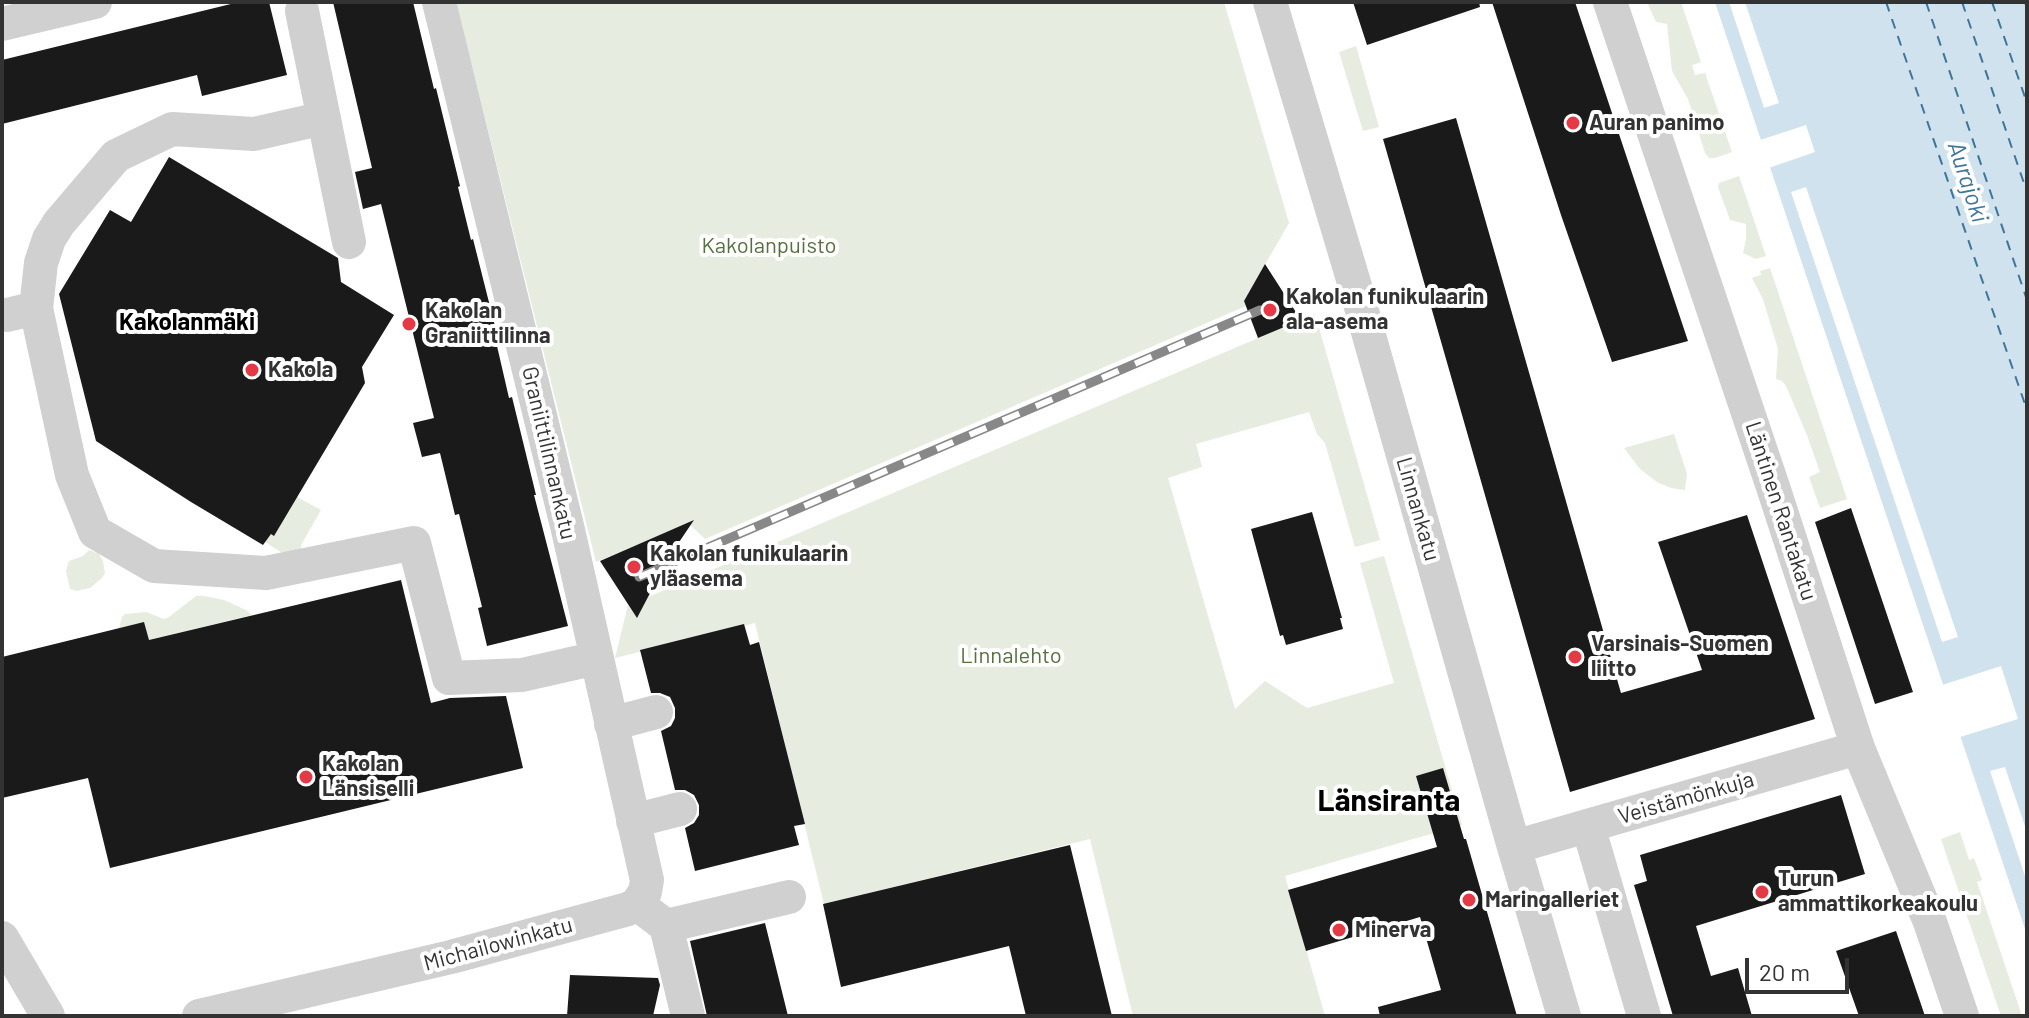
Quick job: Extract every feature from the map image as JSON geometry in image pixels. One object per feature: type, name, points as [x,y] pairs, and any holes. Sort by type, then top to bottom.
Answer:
[{"type":"street","points":[[2,24],[95,2]]},
{"type":"street","name":"Graniittilinnankatu","points":[[439,2],[568,530],[647,880],[645,892],[637,904]]},
{"type":"street","name":"Linnankatu","points":[[1270,2],[1355,286],[1564,1016]]},
{"type":"street","name":"Läntinen Rantakatu","points":[[1610,2],[1858,748],[1930,922],[1962,1016]]},
{"type":"street","points":[[302,11],[349,242]]},
{"type":"street","points":[[324,118],[254,134],[172,129],[116,156],[49,239],[21,311],[72,475],[95,532],[154,566],[266,573],[414,543],[449,678],[522,675],[597,658]]},
{"type":"street","points":[[611,724],[656,712]]},
{"type":"street","name":"Veistämönkuja","points":[[1514,847],[1858,748]]},
{"type":"street","points":[[633,821],[680,809]]},
{"type":"street","points":[[1588,826],[1644,1016]]},
{"type":"street","points":[[666,926],[789,897]]},
{"type":"street","points":[[637,904],[666,926],[688,1016]]},
{"type":"street","name":"Michailowinkatu","points":[[199,1016],[451,957],[637,904]]},
{"type":"street","points":[[2,938],[48,1016]]},
{"type":"green space","name":"Kakolanpuisto","points":[[456,2],[1224,2],[1289,223],[1244,301],[1246,306],[705,539],[688,523],[596,562]]},
{"type":"green space","points":[[1647,2],[1681,2],[1701,62],[1692,65],[1695,75],[1705,73],[1732,152],[1715,158],[1709,158],[1705,153],[1688,99],[1672,71],[1667,24],[1656,22]]},
{"type":"green space","points":[[1356,46],[1379,127],[1363,131],[1339,52]]},
{"type":"green space","points":[[1739,176],[1766,256],[1756,259],[1743,253],[1746,224],[1730,220],[1718,187],[1719,183]]},
{"type":"green space","points":[[1770,268],[1847,499],[1820,508],[1809,477],[1820,472],[1786,386],[1776,379],[1778,349],[1763,299],[1752,278]]},
{"type":"green space","name":"Linnalehto","points":[[1315,314],[1380,540],[1355,547],[1325,443],[1317,434],[1309,412],[1196,444],[1202,467],[1168,478],[1235,709],[1265,681],[1307,708],[1394,683],[1360,563],[1384,556],[1462,825],[1285,876],[1325,1016],[1133,1016],[1090,839],[824,904],[755,623],[615,658],[628,605],[637,617],[648,597]]},
{"type":"green space","points":[[1674,434],[1687,474],[1685,490],[1657,482],[1640,469],[1624,448]]},
{"type":"green space","points":[[297,497],[321,510],[301,550],[284,554],[265,542]]},
{"type":"green space","points":[[89,550],[99,554],[105,573],[90,588],[70,589],[66,571],[69,561]]},
{"type":"green space","points":[[196,596],[224,600],[252,615],[149,640],[144,623],[119,628],[125,614],[146,612],[164,619]]},
{"type":"green space","points":[[1960,832],[1969,860],[1974,858],[1982,880],[1977,882],[2022,1016],[2001,1016],[1941,839]]},
{"type":"water","name":"Aurajoki","points":[[1715,2],[2027,2],[2027,935],[1843,386]]},
{"type":"pier","points":[[1729,2],[1745,2],[1779,103],[1764,108]]},
{"type":"pier","points":[[1806,125],[1815,152],[1766,169],[1757,141]]},
{"type":"pier","points":[[1806,187],[1958,637],[1942,642],[1791,192]]},
{"type":"pier","points":[[2001,666],[2018,719],[1957,738],[1939,686]]},
{"type":"pier","points":[[2005,767],[2027,832],[2027,882],[1990,771]]},
{"type":"building","points":[[239,2],[269,2],[287,75],[202,96],[197,75],[2,124],[2,60]]},
{"type":"building","name":"Kakolan Graniittilinna","points":[[333,2],[413,2],[568,626],[487,646],[478,608],[482,607],[440,453],[422,457],[413,423],[434,418],[381,204],[363,209],[355,172],[372,168]]},
{"type":"building","points":[[1353,2],[1479,2],[1480,7],[1367,45]]},
{"type":"building","points":[[1492,2],[1575,2],[1688,341],[1612,362]]},
{"type":"building","points":[[1456,118],[1621,693],[1702,670],[1658,542],[1747,515],[1815,719],[1570,792],[1383,139]]},
{"type":"building","points":[[169,157],[338,258],[341,282],[394,315],[362,367],[365,383],[274,536],[271,534],[263,545],[96,441],[59,294],[110,210],[131,222]]},
{"type":"building","name":"Kakolan funikulaarin ala-asema","points":[[1265,264],[1301,320],[1258,338],[1244,301]]},
{"type":"building","points":[[1851,508],[1913,692],[1875,704],[1815,522]]},
{"type":"building","points":[[1312,512],[1343,629],[1286,645],[1283,635],[1280,636],[1251,529]]},
{"type":"building","name":"Kakolan funikulaarin yläasema","points":[[694,520],[669,557],[637,618],[600,561]]},
{"type":"building","points":[[401,580],[431,703],[450,698],[506,696],[523,768],[110,868],[88,778],[2,798],[2,657],[144,622],[149,640]]},
{"type":"building","points":[[744,624],[750,645],[759,642],[805,824],[794,826],[799,845],[695,871],[685,828],[694,823],[699,815],[699,805],[694,795],[685,790],[675,790],[661,731],[671,726],[675,708],[670,697],[651,693],[640,650]]},
{"type":"building","name":"Minerva","points":[[1443,768],[1517,1016],[1380,1016],[1378,1007],[1441,990],[1420,917],[1306,951],[1288,890],[1437,847],[1416,776]]},
{"type":"building","name":"Turun ammattikorkeakoulu","points":[[1841,795],[1865,874],[1696,926],[1711,976],[1738,968],[1752,1016],[1673,1016],[1634,885],[1647,881],[1640,855]]},
{"type":"building","points":[[1070,845],[1112,1016],[1026,1016],[1009,946],[841,987],[823,904]]},
{"type":"building","points":[[765,923],[788,1016],[707,1016],[690,941]]},
{"type":"building","points":[[1896,931],[1925,1016],[1859,1016],[1836,951]]},
{"type":"building","points":[[570,975],[658,978],[660,985],[653,1016],[567,1016]]},
{"type":"ferry route","points":[[1886,2],[2027,410]]},
{"type":"ferry route","points":[[1926,2],[2027,300]]},
{"type":"ferry route","points":[[1962,2],[2027,192]]},
{"type":"ferry route","points":[[1992,2],[2027,103]]},
{"type":"ferry route","points":[[2025,2],[2027,9]]},
{"type":"railway","points":[[639,577],[1260,310]]},
{"type":"place","name":"Auran panimo","points":[[1573,123]]},
{"type":"place","name":"Kakolan funikulaarin ala-asema","points":[[1270,310]]},
{"type":"place","name":"Kakolan Graniittilinna","points":[[409,324]]},
{"type":"place","name":"Kakola","points":[[252,370]]},
{"type":"place","name":"Kakolan funikulaarin yläasema","points":[[634,567]]},
{"type":"place","name":"Varsinais-Suomen liitto","points":[[1575,657]]},
{"type":"place","name":"Kakolan Länsiselli","points":[[306,777]]},
{"type":"place","name":"Turun ammattikorkeakoulu","points":[[1762,892]]},
{"type":"place","name":"Maringalleriet","points":[[1469,900]]},
{"type":"place","name":"Minerva","points":[[1339,930]]},
{"type":"district","name":"Kakolanmäki","points":[[187,322]]},
{"type":"district","name":"Länsiranta","points":[[1389,801]]}]
